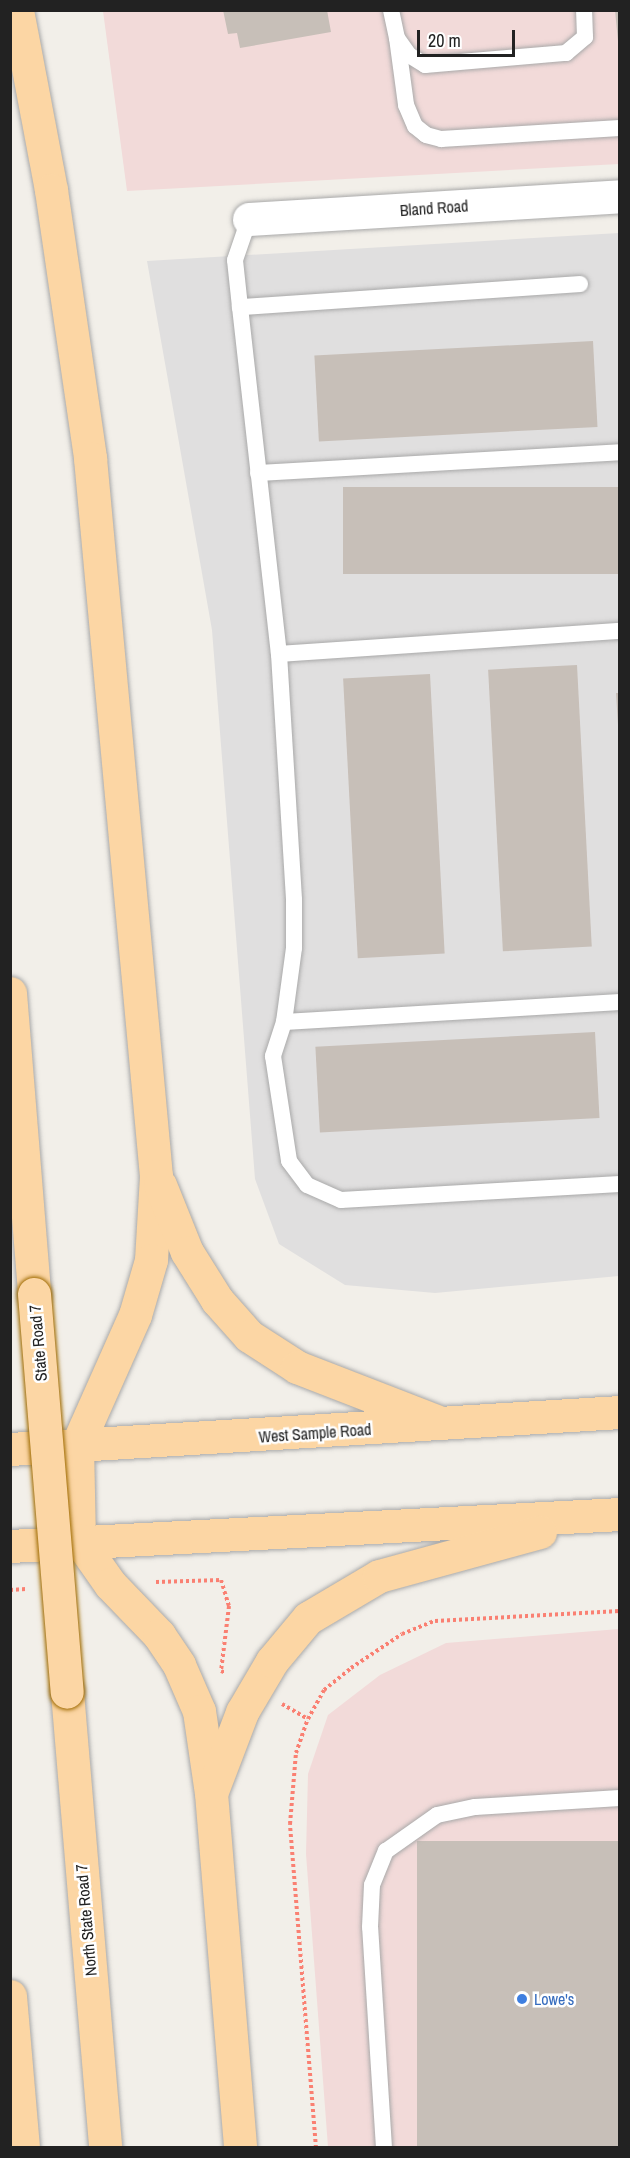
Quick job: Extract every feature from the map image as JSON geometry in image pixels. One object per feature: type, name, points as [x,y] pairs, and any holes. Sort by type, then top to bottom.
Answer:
[{"type":"main road","points":[[17,10],[51,190],[90,458],[156,1176],[150,1260],[135,1315],[77,1445],[79,1540],[110,1584],[159,1635],[179,1665],[199,1711],[211,1793],[240,2148]]},
{"type":"main road","name":"State Road 7","points":[[10,993],[67,1692]]},
{"type":"main road","points":[[156,1176],[187,1252],[217,1300],[249,1336],[297,1367],[446,1425]]},
{"type":"main road","name":"West Sample Road","points":[[10,1449],[446,1425],[620,1412]]},
{"type":"main road","points":[[10,1546],[79,1540],[610,1515]]},
{"type":"main road","points":[[211,1793],[242,1712],[272,1661],[308,1618],[379,1576],[610,1515]]},
{"type":"main road","name":"North State Road 7","points":[[67,1692],[105,2148]]},
{"type":"main road","points":[[10,1996],[23,2148]]},
{"type":"street","name":"Bland Road","points":[[249,219],[620,196]]},
{"type":"lane","points":[[391,10],[406,105],[415,126],[426,135],[441,139],[620,128]]},
{"type":"lane","points":[[397,38],[409,55],[425,65],[566,53],[585,37],[584,10]]},
{"type":"lane","points":[[249,219],[235,260],[279,654],[294,900],[294,948],[284,1022],[273,1056],[275,1086],[289,1161],[307,1185],[341,1200],[620,1184]]},
{"type":"lane","points":[[240,307],[580,284]]},
{"type":"lane","points":[[258,473],[620,452]]},
{"type":"lane","points":[[279,654],[620,632]]},
{"type":"lane","points":[[284,1022],[620,1002]]},
{"type":"lane","points":[[384,2148],[370,1927],[372,1885],[386,1851],[437,1815],[475,1807],[620,1798]]},
{"type":"path","points":[[316,2148],[290,1824],[296,1753],[308,1719],[324,1690],[351,1668],[402,1634],[435,1621],[620,1611]]},
{"type":"shaded area","points":[[103,11],[619,11],[619,164],[127,191]]},
{"type":"shaded area","points":[[619,233],[619,1276],[435,1293],[345,1285],[279,1244],[255,1179],[212,630],[147,261]]},
{"type":"shaded area","points":[[619,1629],[619,2147],[328,2147],[306,1854],[308,1774],[328,1715],[380,1675],[446,1643]]},
{"type":"building","points":[[223,10],[327,10],[331,32],[240,48],[237,33],[228,34]]},
{"type":"building","points":[[615,10],[620,10],[620,41],[618,41]]},
{"type":"building","points":[[593,341],[598,427],[319,441],[314,356]]},
{"type":"building","points":[[343,487],[620,487],[620,574],[343,574]]},
{"type":"building","points":[[577,665],[592,947],[503,951],[488,670]]},
{"type":"building","points":[[430,674],[445,954],[358,958],[343,679]]},
{"type":"building","points":[[616,693],[620,693],[620,725],[618,725]]},
{"type":"building","points":[[595,1032],[600,1118],[320,1133],[315,1047]]},
{"type":"building","name":"Lowe's","points":[[417,1841],[620,1841],[620,2148],[417,2148]]},
{"type":"place","name":"Lowe's","points":[[522,1999]]}]
